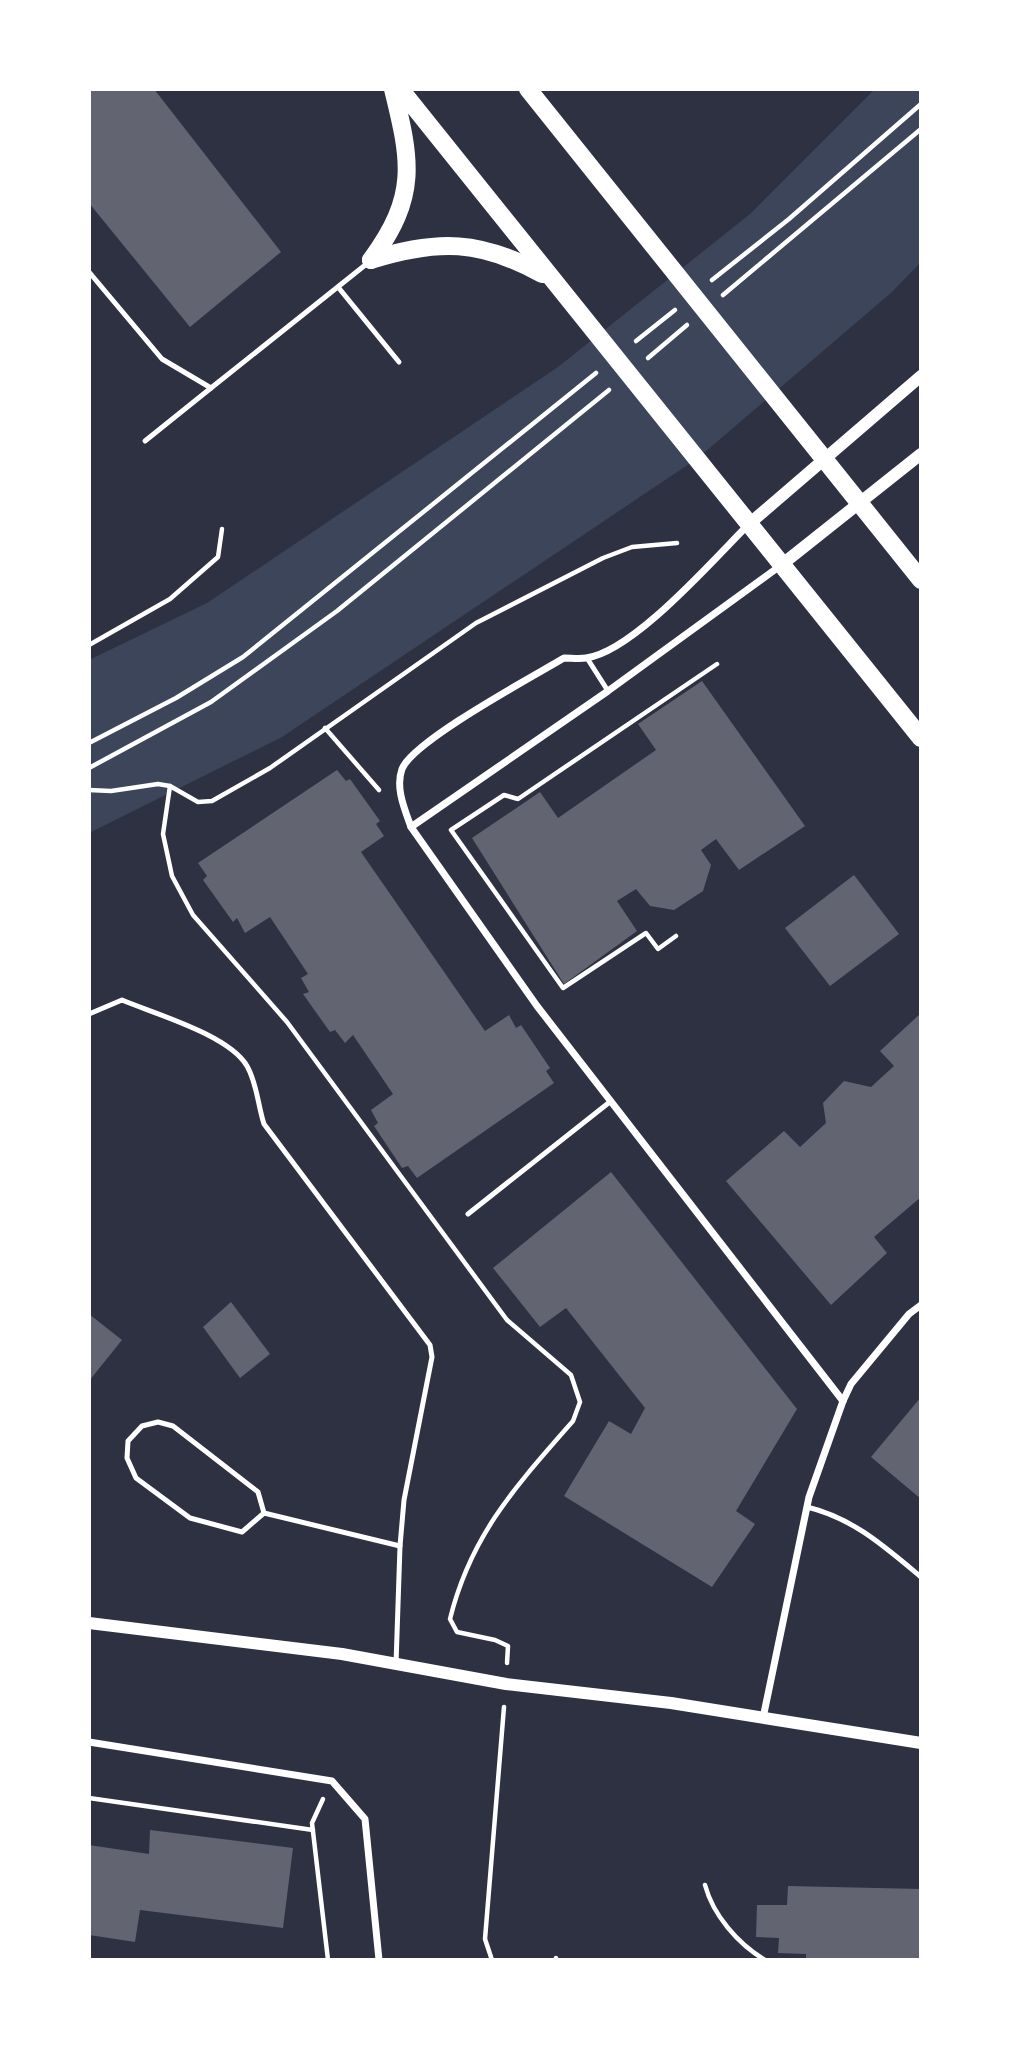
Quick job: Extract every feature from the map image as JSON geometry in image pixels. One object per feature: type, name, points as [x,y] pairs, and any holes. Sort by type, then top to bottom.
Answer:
[{"type":"main road","points":[[372,260],[391,234],[401,211],[409,166],[393,89]]},
{"type":"main road","points":[[400,89],[780,566],[921,738]]},
{"type":"main road","points":[[528,89],[921,580]]},
{"type":"main road","points":[[372,260],[404,250],[472,246],[508,255],[551,279]]},
{"type":"street","points":[[843,1401],[537,1006],[411,827],[400,795],[402,770],[420,747],[564,658],[587,658],[608,651],[662,611],[749,524],[921,376]]},
{"type":"street","points":[[411,827],[608,691],[780,566],[921,454]]},
{"type":"street","points":[[763,1718],[807,1507],[843,1401],[851,1384],[909,1314],[921,1305]]},
{"type":"street","points":[[89,1623],[342,1654],[506,1684],[671,1703],[921,1743]]},
{"type":"street","points":[[89,1742],[332,1781],[365,1819],[379,1960]]},
{"type":"lane","points":[[145,441],[372,260]]},
{"type":"lane","points":[[89,272],[162,359],[211,388]]},
{"type":"lane","points":[[338,287],[398,362]]},
{"type":"lane","points":[[587,658],[608,691]]},
{"type":"lane","points":[[89,1014],[122,1000],[193,1029],[239,1056],[250,1073],[264,1124],[430,1345],[432,1357],[404,1500],[396,1664]]},
{"type":"lane","points":[[468,1214],[611,1101]]},
{"type":"lane","points":[[158,1422],[173,1426],[258,1492],[264,1513],[242,1532],[190,1518],[136,1478],[127,1458],[128,1441],[142,1426],[158,1422]]},
{"type":"lane","points":[[807,1507],[836,1514],[873,1536],[921,1577]]},
{"type":"lane","points":[[264,1513],[400,1546]]},
{"type":"path","points":[[704,287],[789,219],[921,104]]},
{"type":"path","points":[[712,304],[921,129]]},
{"type":"path","points":[[629,346],[682,304]]},
{"type":"path","points":[[637,367],[690,322]]},
{"type":"path","points":[[89,743],[176,698],[243,657],[597,372]]},
{"type":"path","points":[[89,768],[211,702],[326,618],[615,385]]},
{"type":"path","points":[[89,645],[170,598],[218,557],[222,529]]},
{"type":"path","points":[[89,790],[111,791],[158,783],[170,786],[198,802],[212,801],[270,768],[476,623],[603,558],[632,547],[677,542]]},
{"type":"path","points":[[676,936],[658,949],[646,933],[563,988],[451,830],[504,795],[518,799],[717,664]]},
{"type":"path","points":[[325,728],[411,827]]},
{"type":"path","points":[[89,1798],[313,1830]]},
{"type":"path","points":[[323,1799],[312,1823],[328,1960]]},
{"type":"path","points":[[705,1885],[709,1900],[726,1926],[765,1960]]},
{"type":"shaded area","points":[[875,89],[921,89],[921,262],[892,292],[698,458],[282,737],[89,833],[89,660],[207,603],[558,367],[750,214]]},
{"type":"building","points":[[89,89],[154,89],[281,252],[190,327],[89,203]]},
{"type":"building","points":[[702,681],[805,826],[739,870],[716,839],[701,850],[711,865],[703,891],[674,910],[650,906],[636,889],[617,901],[637,931],[564,984],[472,838],[540,792],[558,818],[656,750],[638,724]]},
{"type":"building","points":[[337,770],[346,781],[350,779],[380,821],[376,824],[384,836],[361,852],[485,1031],[509,1015],[516,1028],[521,1025],[550,1068],[546,1071],[554,1083],[417,1178],[408,1166],[402,1168],[374,1126],[378,1123],[371,1110],[393,1094],[353,1035],[345,1043],[335,1030],[330,1032],[303,994],[309,992],[301,978],[308,974],[270,917],[245,933],[237,918],[233,922],[203,880],[207,876],[198,863]]},
{"type":"building","points":[[854,875],[899,934],[830,986],[785,928]]},
{"type":"building","points":[[921,1013],[921,1197],[874,1237],[887,1253],[831,1305],[726,1181],[784,1131],[800,1147],[826,1123],[823,1103],[844,1081],[871,1087],[894,1066],[880,1051]]},
{"type":"building","points":[[611,1172],[797,1409],[736,1511],[755,1524],[712,1587],[564,1496],[609,1421],[631,1434],[645,1408],[566,1308],[540,1327],[493,1268]]},
{"type":"building","points":[[231,1302],[270,1354],[240,1378],[203,1327]]},
{"type":"building","points":[[89,1314],[122,1340],[89,1381]]},
{"type":"building","points":[[921,1397],[921,1499],[871,1457]]},
{"type":"building","points":[[150,1830],[293,1848],[283,1928],[140,1910],[135,1942],[89,1935],[89,1845],[149,1854]]},
{"type":"building","points":[[788,1886],[921,1889],[921,1960],[806,1960],[806,1954],[778,1953],[779,1938],[756,1937],[757,1905],[787,1905]]}]
